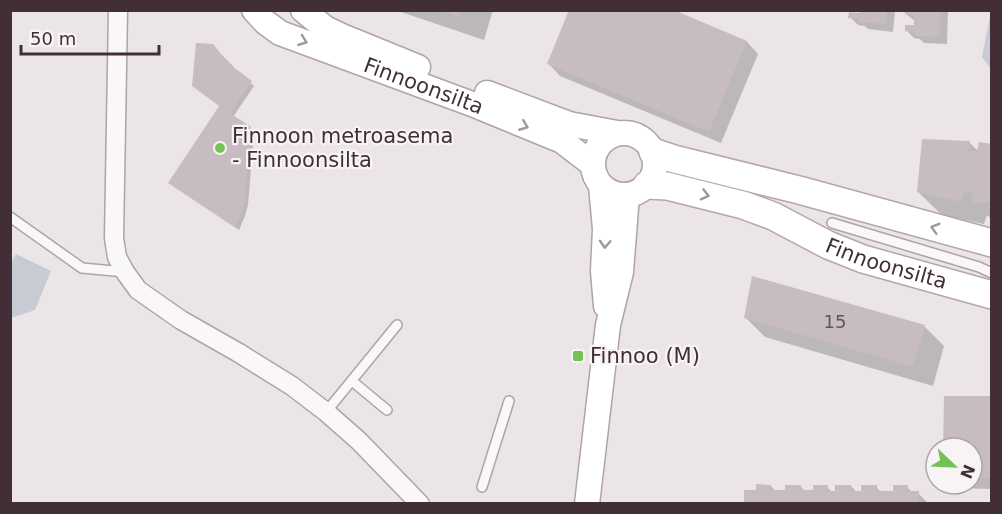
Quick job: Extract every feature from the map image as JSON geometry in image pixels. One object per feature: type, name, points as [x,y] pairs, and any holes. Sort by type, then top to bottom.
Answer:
[{"type":"main road","name":"Finnoonsilta","points":[[254,10],[280,33],[472,104],[562,141],[597,175]]},
{"type":"main road","name":"Finnoonsilta","points":[[303,10],[325,27],[342,36],[412,65],[569,124],[617,133]]},
{"type":"main road","points":[[597,175],[613,194],[637,190],[653,175],[656,163],[653,152],[647,142],[628,132],[617,133],[606,138],[594,154],[597,175],[605,229],[603,271],[608,325]]},
{"type":"main road","name":"Finnoonsilta","points":[[653,152],[826,197],[985,255]]},
{"type":"main road","name":"Finnoonsilta","points":[[637,190],[667,186],[743,205],[773,216],[828,245],[863,259],[992,295]]},
{"type":"main road","points":[[587,504],[608,325],[637,190]]},
{"type":"street","points":[[118,10],[114,238],[117,257],[125,273],[138,290],[181,320],[292,386],[327,412],[359,441],[420,504]]},
{"type":"lane","points":[[10,218],[82,268],[125,273]]},
{"type":"lane","points":[[832,224],[985,255]]},
{"type":"lane","points":[[985,255],[992,268]]},
{"type":"lane","points":[[985,255],[992,273]]},
{"type":"lane","points":[[327,412],[397,325]]},
{"type":"lane","points":[[352,381],[387,410]]},
{"type":"lane","points":[[482,487],[509,401]]},
{"type":"shaded area","points":[[991,11],[991,69],[982,57]]},
{"type":"shaded area","points":[[16,254],[51,271],[35,310],[11,318],[11,263]]},
{"type":"building","points":[[442,10],[461,10],[459,17]]},
{"type":"building","points":[[569,10],[674,10],[747,41],[709,132],[547,64]]},
{"type":"building","points":[[859,10],[887,10],[886,24],[859,22],[859,19],[848,18],[849,12],[859,13]]},
{"type":"building","points":[[905,10],[941,10],[939,37],[915,36],[915,32],[905,31],[905,25],[914,25],[914,15],[905,14]]},
{"type":"building","name":"Finnoon metroasema - Finnoonsilta","points":[[196,43],[213,44],[236,69],[252,81],[230,113],[251,127],[245,201],[235,227],[168,183],[219,106],[192,86]]},
{"type":"building","points":[[922,139],[970,141],[969,151],[977,151],[979,142],[992,144],[992,203],[972,202],[972,193],[964,193],[961,202],[917,192]]},
{"type":"building","points":[[752,276],[925,325],[913,367],[744,318]]},
{"type":"building","points":[[944,396],[992,396],[990,478],[984,478],[984,436],[943,436]]},
{"type":"building","points":[[756,484],[771,485],[771,490],[785,490],[785,485],[801,485],[801,490],[813,490],[813,485],[828,485],[828,491],[835,491],[835,485],[851,485],[851,491],[861,491],[861,485],[877,485],[877,491],[893,491],[893,485],[908,485],[908,491],[919,491],[919,504],[744,504],[744,490],[756,490]]},
{"type":"place","name":"Finnoon metroasema - Finnoonsilta","points":[[220,148]]},
{"type":"place","name":"Finnoo (M)","points":[[578,356]]}]
